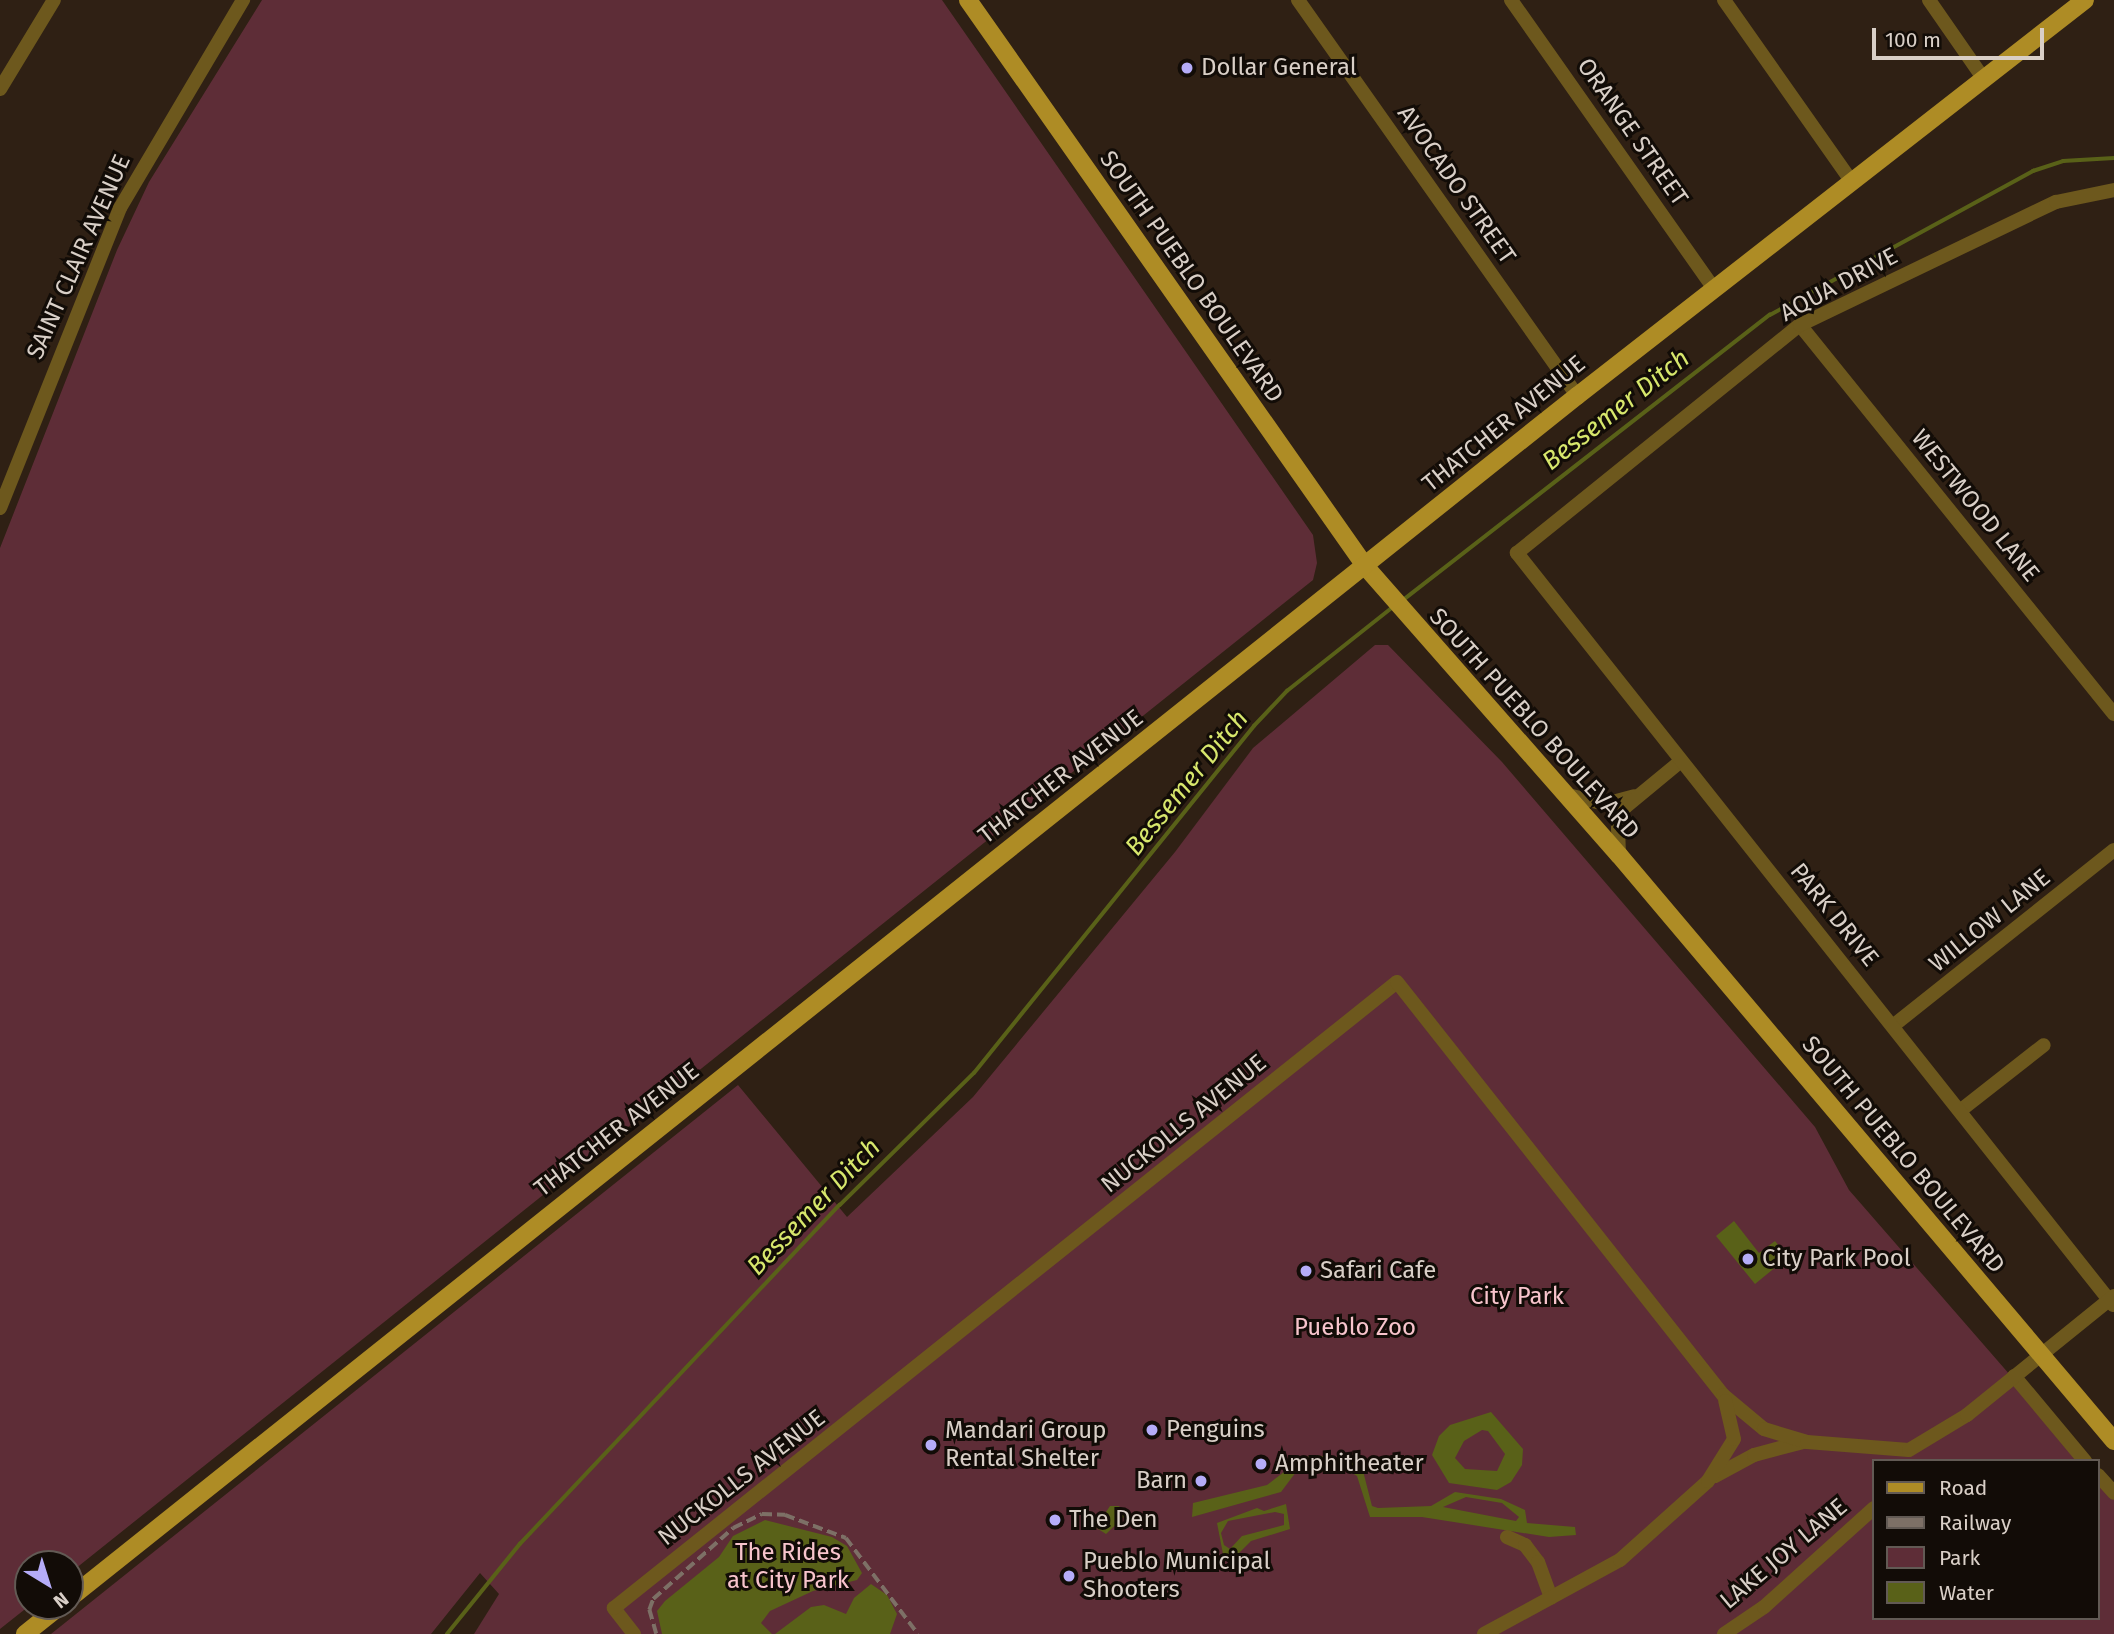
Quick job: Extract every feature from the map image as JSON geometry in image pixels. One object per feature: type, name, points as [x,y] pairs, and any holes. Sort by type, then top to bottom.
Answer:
[{"type":"main road","name":"SOUTH PUEBLO BOULEVARD","points":[[968,0],[1365,566],[1619,855],[2114,1441]]},
{"type":"main road","name":"THATCHER AVENUE","points":[[84,1587],[1577,396],[2085,0]]},
{"type":"main road","points":[[25,1634],[42,1620]]},
{"type":"street","points":[[0,89],[54,0]]},
{"type":"street","name":"SAINT CLAIR AVENUE","points":[[0,508],[5,479],[120,208],[243,0]]},
{"type":"street","name":"AVOCADO STREET","points":[[1298,0],[1577,396]]},
{"type":"street","name":"ORANGE STREET","points":[[1511,0],[1714,289]]},
{"type":"street","points":[[1724,0],[1851,181]]},
{"type":"street","points":[[1929,0],[1983,78]]},
{"type":"street","name":"AQUA DRIVE","points":[[1517,553],[1800,325],[2056,202],[2114,190]]},
{"type":"street","name":"WESTWOOD LANE","points":[[1800,325],[2114,714]]},
{"type":"street","name":"PARK DRIVE","points":[[1517,553],[2112,1300]]},
{"type":"street","points":[[1619,855],[1621,814],[1635,795],[1681,761]]},
{"type":"street","points":[[1564,794],[1605,804],[1635,795]]},
{"type":"street","name":"WILLOW LANE","points":[[1894,1026],[2114,850]]},
{"type":"street","name":"NUCKOLLS AVENUE","points":[[634,1634],[614,1608],[1397,982],[1723,1395]]},
{"type":"street","points":[[1961,1110],[2044,1045]]},
{"type":"street","points":[[1723,1395],[1755,1425],[1807,1441],[1909,1455],[1935,1438],[2112,1300]]},
{"type":"street","points":[[2014,1376],[2083,1459]]},
{"type":"street","points":[[1708,1481],[1734,1439],[1723,1395]]},
{"type":"street","points":[[1484,1634],[1620,1560],[1708,1481],[1754,1455],[1807,1441]]},
{"type":"street","points":[[2100,1477],[2114,1493]]},
{"type":"street","name":"LAKE JOY LANE","points":[[1724,1634],[1764,1607],[1872,1510]]},
{"type":"street","points":[[1507,1536],[1525,1545],[1538,1562],[1551,1598]]},
{"type":"green space","points":[[262,0],[942,0],[1313,535],[1317,563],[1313,580],[84,1562],[84,1550],[14,1550],[14,1618],[0,1629],[0,548],[117,250],[149,182]]},
{"type":"green space","name":"City Park","points":[[1375,645],[1388,645],[1502,762],[1815,1127],[1849,1190],[2083,1459],[1872,1459],[1872,1620],[2100,1620],[2100,1477],[2114,1493],[2114,1634],[474,1634],[499,1594],[480,1573],[431,1634],[51,1634],[69,1620],[84,1620],[84,1608],[738,1085],[847,1217],[973,1097],[1175,852],[1253,748]]},
{"type":"water","name":"City Park Pool","points":[[1734,1221],[1759,1253],[1775,1241],[1788,1257],[1755,1284],[1716,1236]]},
{"type":"water","points":[[1491,1412],[1523,1449],[1522,1465],[1511,1482],[1497,1490],[1449,1483],[1432,1455],[1439,1436],[1450,1425]],"holes":[[[1482,1430],[1488,1431],[1505,1454],[1497,1471],[1465,1469],[1455,1458],[1464,1441]]]},
{"type":"water","points":[[1314,1455],[1346,1459],[1362,1467],[1372,1506],[1378,1508],[1431,1506],[1455,1492],[1501,1499],[1525,1510],[1527,1523],[1575,1527],[1576,1535],[1549,1537],[1422,1517],[1370,1517],[1357,1476],[1349,1471],[1296,1472],[1281,1492],[1192,1517],[1193,1503],[1267,1485],[1302,1458]],"holes":[[[1466,1497],[1502,1503],[1519,1517],[1516,1521],[1443,1507]]]},
{"type":"water","points":[[1286,1504],[1290,1529],[1251,1541],[1237,1555],[1223,1554],[1217,1523],[1257,1508],[1264,1511]],"holes":[[[1275,1512],[1284,1514],[1284,1525],[1242,1536],[1230,1549],[1224,1545],[1221,1533],[1228,1521]]]},
{"type":"water","points":[[1110,1506],[1119,1506],[1126,1515],[1106,1534],[1095,1527],[1095,1518],[1102,1518]]},
{"type":"water","points":[[765,1520],[832,1537],[847,1546],[862,1573],[857,1580],[813,1591],[770,1611],[761,1623],[772,1634],[662,1634],[657,1611],[665,1601],[719,1557],[733,1536]]},
{"type":"water","points":[[871,1584],[887,1595],[897,1614],[890,1634],[775,1634],[811,1607],[824,1605],[846,1614],[854,1598]]},
{"type":"waterway","name":"Bessemer Ditch","points":[[1402,601],[1770,315],[2033,171],[2063,161],[2114,158]]},
{"type":"waterway","name":"Bessemer Ditch","points":[[447,1634],[520,1544],[840,1205],[974,1073],[1254,726],[1287,691],[1393,607]]},
{"type":"railway","points":[[656,1634],[649,1610],[653,1599],[733,1528],[762,1514],[785,1515],[846,1538],[918,1634]]},
{"type":"place","name":"Dollar General","points":[[1187,68]]},
{"type":"place","name":"City Park Pool","points":[[1748,1259]]},
{"type":"place","name":"Safari Cafe","points":[[1306,1271]]},
{"type":"place","name":"Penguins","points":[[1152,1430]]},
{"type":"place","name":"Mandari Group Rental Shelter","points":[[931,1445]]},
{"type":"place","name":"Amphitheater","points":[[1261,1464]]},
{"type":"place","name":"Barn","points":[[1201,1481]]},
{"type":"place","name":"The Den","points":[[1055,1520]]},
{"type":"place","name":"Pueblo Municipal Shooters","points":[[1069,1576]]},
{"type":"park label","name":"Pueblo Zoo","points":[[1355,1328]]},
{"type":"park label","name":"The Rides at City Park","points":[[788,1567]]}]
